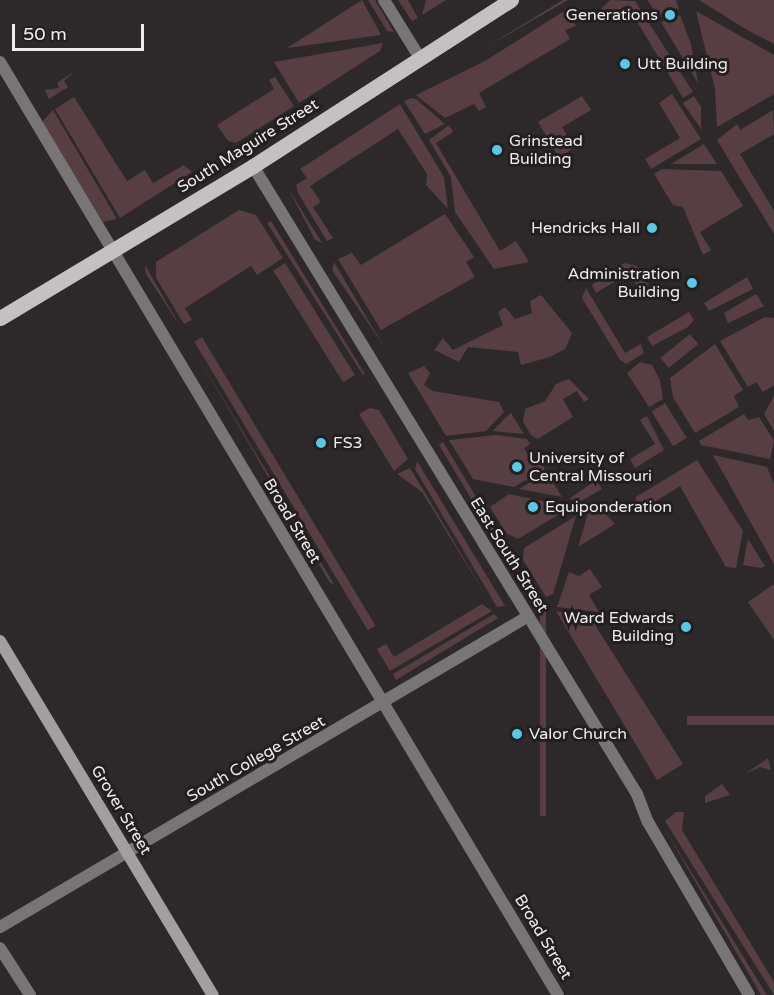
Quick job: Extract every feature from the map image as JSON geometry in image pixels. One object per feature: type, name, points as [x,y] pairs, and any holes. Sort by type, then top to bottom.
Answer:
[{"type":"main road","name":"South Maguire Street","points":[[0,318],[253,166],[511,0]]},
{"type":"street","points":[[384,0],[420,58]]},
{"type":"street","name":"Broad Street","points":[[0,62],[115,251],[382,705],[558,995]]},
{"type":"street","name":"East South Street","points":[[253,166],[637,794],[648,822],[748,995]]},
{"type":"street","name":"South College Street","points":[[0,927],[382,705],[527,617]]},
{"type":"street","name":"Grover Street","points":[[0,641],[213,995]]},
{"type":"street","points":[[0,948],[30,995]]},
{"type":"shaded area","points":[[362,0],[381,35],[287,48]]},
{"type":"shaded area","points":[[368,0],[375,0],[394,32],[387,31]]},
{"type":"shaded area","points":[[398,0],[408,0],[418,18],[412,21]]},
{"type":"shaded area","points":[[426,0],[446,0],[422,15]]},
{"type":"shaded area","points":[[563,0],[568,0],[486,47]]},
{"type":"shaded area","points":[[610,0],[635,1],[693,92],[683,98],[627,5],[594,24],[593,17]]},
{"type":"shaded area","points":[[647,0],[676,0],[679,9],[668,8],[659,16]]},
{"type":"shaded area","points":[[699,0],[774,0],[774,44],[744,28]]},
{"type":"shaded area","points":[[566,10],[576,26],[565,30],[570,39],[479,93],[486,107],[479,111],[474,104],[445,118],[416,95],[485,61]]},
{"type":"shaded area","points":[[696,11],[774,55],[774,94],[717,127],[715,89]]},
{"type":"shaded area","points":[[680,15],[691,44],[698,83],[661,22]]},
{"type":"shaded area","points":[[383,43],[380,51],[299,103],[274,62]]},
{"type":"shaded area","points":[[75,71],[64,81],[68,87],[49,99],[45,90],[59,88],[57,83]]},
{"type":"shaded area","points":[[275,77],[294,106],[236,143],[228,141],[217,125],[274,89],[269,80]]},
{"type":"shaded area","points":[[672,94],[701,139],[651,169],[645,159],[680,138],[659,103]]},
{"type":"shaded area","points":[[582,96],[591,110],[562,127],[574,148],[559,157],[538,122]]},
{"type":"shaded area","points":[[694,96],[701,107],[701,129],[683,103]]},
{"type":"shaded area","points":[[74,97],[127,181],[145,170],[153,183],[184,165],[192,172],[120,218],[55,109]]},
{"type":"shaded area","points":[[411,98],[416,99],[445,124],[425,134],[404,101]]},
{"type":"shaded area","points":[[400,104],[444,177],[448,209],[426,185],[427,174],[398,129],[310,186],[321,202],[313,207],[333,238],[327,241],[298,193],[296,185],[307,178],[300,169]]},
{"type":"shaded area","points":[[53,110],[117,219],[103,222],[42,122]]},
{"type":"shaded area","points":[[773,110],[774,134],[740,154],[774,211],[774,234],[717,140],[737,124],[740,130]]},
{"type":"shaded area","points":[[449,125],[453,132],[436,143],[500,251],[516,241],[529,262],[494,269],[455,212],[451,177],[429,140]]},
{"type":"shaded area","points":[[704,144],[717,164],[671,164]]},
{"type":"shaded area","points":[[662,169],[721,171],[743,206],[700,232],[711,250],[703,255],[683,207],[673,205],[654,174]]},
{"type":"shaded area","points":[[288,188],[322,243],[315,240]]},
{"type":"shaded area","points":[[239,210],[256,215],[283,258],[257,275],[251,266],[185,308],[192,320],[184,324],[156,278],[156,262]]},
{"type":"shaded area","points":[[445,214],[474,257],[466,262],[475,277],[381,330],[338,259],[352,253],[361,265]]},
{"type":"shaded area","points":[[271,221],[365,374],[363,375],[267,223]]},
{"type":"shaded area","points":[[334,262],[383,345],[332,270]]},
{"type":"shaded area","points":[[285,263],[355,375],[343,382],[273,270]]},
{"type":"shaded area","points":[[624,263],[637,266],[649,286],[640,291],[629,273],[596,293],[592,285]]},
{"type":"shaded area","points":[[145,265],[175,317],[178,323],[146,274]]},
{"type":"shaded area","points":[[747,277],[753,289],[709,311],[704,303]]},
{"type":"shaded area","points":[[586,288],[625,353],[641,344],[644,353],[626,364],[620,360],[582,298]]},
{"type":"shaded area","points":[[756,294],[764,306],[728,323],[724,313]]},
{"type":"shaded area","points":[[541,295],[572,333],[565,349],[550,357],[521,365],[518,352],[468,347],[459,362],[434,350],[443,338],[453,350],[503,325],[498,312],[505,307],[515,319],[532,313],[530,301]]},
{"type":"shaded area","points":[[689,312],[694,320],[688,327],[652,346],[647,337]]},
{"type":"shaded area","points":[[765,317],[774,318],[774,385],[763,392],[756,382],[748,387],[720,341]]},
{"type":"shaded area","points":[[690,334],[698,344],[669,368],[660,358]]},
{"type":"shaded area","points":[[202,337],[376,626],[368,631],[194,342]]},
{"type":"shaded area","points":[[715,344],[743,390],[734,396],[739,407],[695,433],[673,397],[670,378]]},
{"type":"shaded area","points":[[193,348],[334,584],[330,583]]},
{"type":"shaded area","points":[[640,362],[652,365],[660,380],[663,399],[649,407],[627,373]]},
{"type":"shaded area","points":[[424,366],[430,373],[424,385],[433,391],[499,402],[504,412],[486,431],[446,436],[408,373]]},
{"type":"shaded area","points":[[569,379],[589,399],[584,402],[577,391],[563,399],[573,417],[538,439],[531,435],[523,422],[525,409],[545,401],[556,384]]},
{"type":"shaded area","points":[[774,396],[774,431],[764,414]]},
{"type":"shaded area","points":[[665,403],[687,438],[673,446],[651,411]]},
{"type":"shaded area","points":[[370,408],[379,410],[408,459],[394,471],[359,414]]},
{"type":"shaded area","points":[[511,413],[524,434],[493,431],[504,419]]},
{"type":"shaded area","points":[[744,414],[748,420],[759,417],[774,441],[770,459],[701,445],[699,441]]},
{"type":"shaded area","points":[[647,416],[664,450],[635,468],[630,459],[655,444],[640,420]]},
{"type":"shaded area","points":[[496,435],[527,439],[530,444],[524,448],[534,465],[540,461],[545,469],[514,487],[473,479],[449,440]]},
{"type":"shaded area","points":[[443,442],[499,535],[495,538],[439,445]]},
{"type":"shaded area","points":[[713,455],[767,467],[774,484],[774,564]]},
{"type":"shaded area","points":[[697,460],[743,531],[736,568],[726,567],[680,486],[640,511],[636,504],[636,497]]},
{"type":"shaded area","points":[[417,461],[505,606],[497,607],[415,469]]},
{"type":"shaded area","points":[[410,468],[489,601],[422,492],[397,474]]},
{"type":"shaded area","points":[[547,472],[562,497],[519,489]]},
{"type":"shaded area","points":[[596,480],[602,489],[581,501],[569,499]]},
{"type":"shaded area","points":[[509,494],[571,507],[518,539],[506,533],[490,507]]},
{"type":"shaded area","points":[[597,505],[615,524],[578,547],[589,510]]},
{"type":"shaded area","points":[[576,516],[553,594],[546,597],[523,560],[524,548]]},
{"type":"shaded area","points":[[748,539],[765,566],[761,568],[743,565]]},
{"type":"shaded area","points":[[590,569],[602,587],[589,595],[599,612],[557,607],[569,572],[579,576]]},
{"type":"shaded area","points":[[774,584],[774,640],[748,602]]},
{"type":"shaded area","points":[[482,604],[492,611],[390,671],[377,649],[386,644],[394,657]]},
{"type":"shaded area","points":[[540,611],[546,611],[546,816],[540,816]]},
{"type":"shaded area","points":[[556,611],[590,617],[683,764],[657,780]]},
{"type":"shaded area","points":[[494,614],[498,618],[396,680],[393,674]]},
{"type":"shaded area","points":[[687,716],[774,716],[774,725],[687,725]]},
{"type":"shaded area","points":[[768,758],[771,770],[760,767],[745,774]]},
{"type":"shaded area","points":[[722,784],[730,795],[705,803],[705,796]]},
{"type":"shaded area","points":[[676,812],[684,812],[682,830],[774,982],[774,995],[665,821]]},
{"type":"shaded area","points":[[663,826],[767,995],[761,995]]},
{"type":"place","name":"Generations","points":[[670,15]]},
{"type":"place","name":"Utt Building","points":[[625,64]]},
{"type":"place","name":"Grinstead Building","points":[[497,150]]},
{"type":"place","name":"Hendricks Hall","points":[[652,228]]},
{"type":"place","name":"Administration Building","points":[[692,283]]},
{"type":"place","name":"FS3","points":[[321,443]]},
{"type":"place","name":"University of Central Missouri","points":[[517,467]]},
{"type":"place","name":"Equiponderation","points":[[533,507]]},
{"type":"place","name":"Ward Edwards Building","points":[[686,627]]},
{"type":"place","name":"Valor Church","points":[[517,734]]}]
